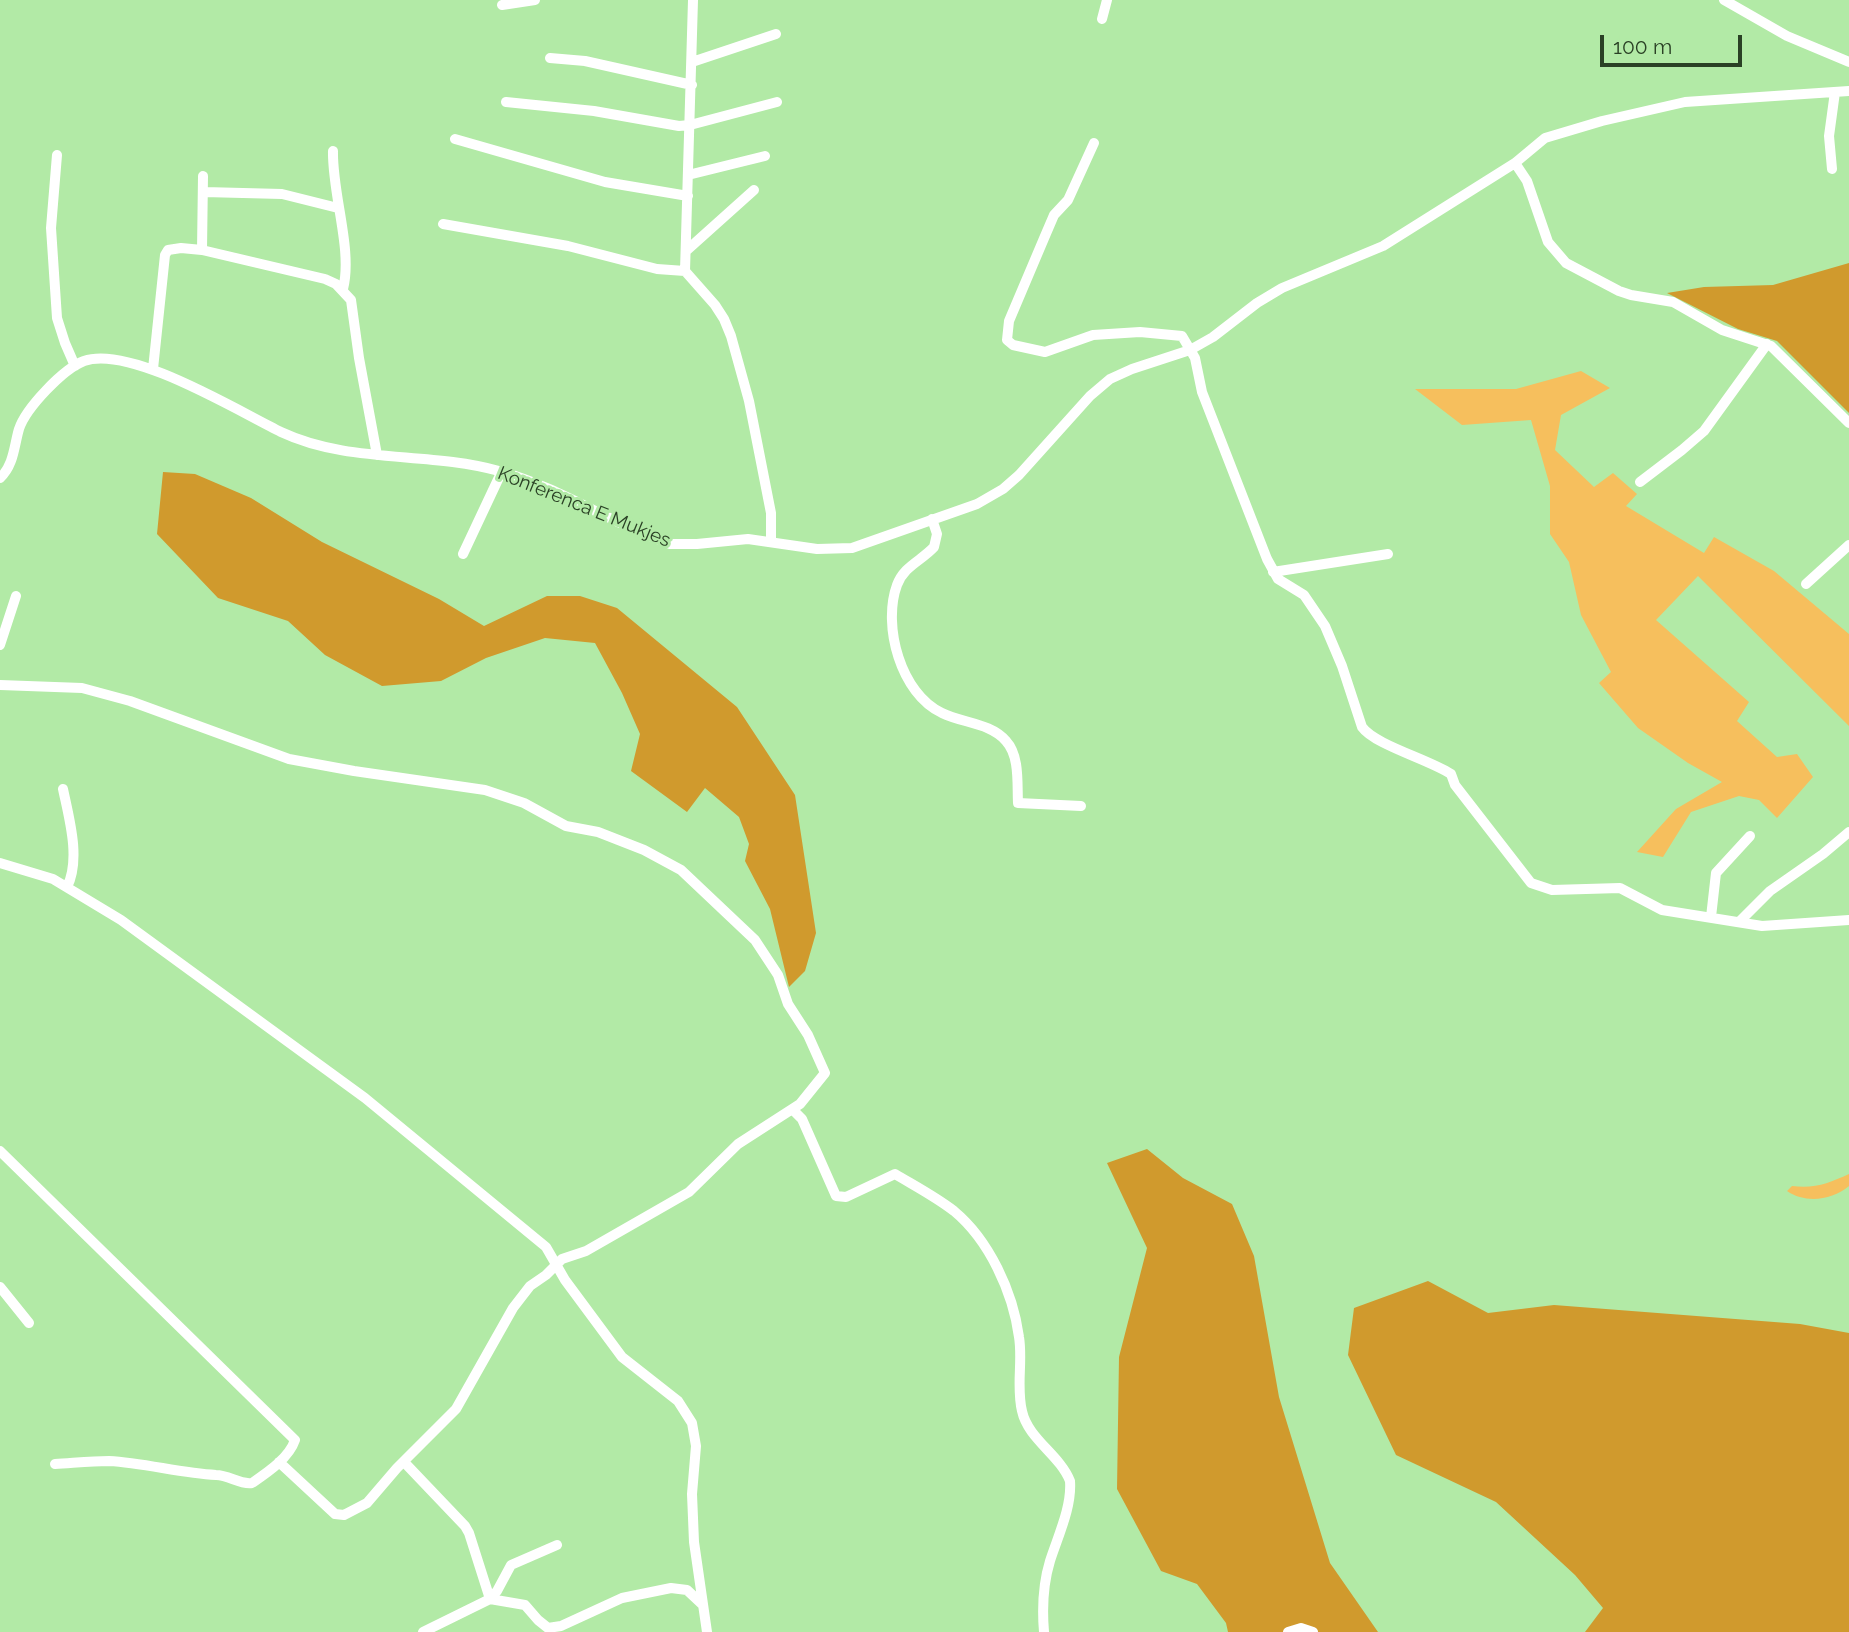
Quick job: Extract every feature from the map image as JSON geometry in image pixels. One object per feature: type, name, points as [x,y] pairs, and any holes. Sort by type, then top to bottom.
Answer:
[{"type":"street","points":[[502,5],[535,0]]},
{"type":"street","points":[[685,271],[693,0]]},
{"type":"street","points":[[1102,19],[1107,0]]},
{"type":"street","points":[[1724,0],[1787,36],[1849,62]]},
{"type":"street","points":[[692,62],[776,34]]},
{"type":"street","points":[[550,58],[585,61],[692,85]]},
{"type":"street","name":"Konferenca E Mukjes","points":[[0,478],[10,464],[24,419],[45,393],[75,366],[105,358],[133,362],[153,369],[303,441],[377,456],[427,458],[502,471],[670,544],[698,544],[748,538],[817,549],[852,548],[977,504],[1003,489],[1019,475],[1090,396],[1110,379],[1190,350],[1213,337],[1269,295],[1313,273],[1383,246],[1515,163],[1545,138],[1657,107],[1701,100],[1849,91]]},
{"type":"street","points":[[1832,169],[1829,136],[1835,92]]},
{"type":"street","points":[[506,102],[594,111],[678,126],[777,102]]},
{"type":"street","points":[[455,139],[605,182],[688,196]]},
{"type":"street","points":[[1094,143],[1068,200],[1054,215],[1009,321],[1007,340],[1013,345],[1045,352],[1093,335],[1140,332],[1182,336],[1198,366],[1202,392],[1273,572],[1278,579],[1304,595],[1325,626],[1342,666],[1362,727],[1368,735],[1420,757],[1451,774],[1455,785],[1531,883],[1552,890],[1620,888],[1662,911],[1762,926],[1849,920]]},
{"type":"street","points":[[333,151],[332,173],[347,270],[343,289]]},
{"type":"street","points":[[57,155],[51,228],[57,318],[75,366]]},
{"type":"street","points":[[688,175],[765,156]]},
{"type":"street","points":[[1515,163],[1527,181],[1548,242],[1566,263],[1631,295],[1673,302],[1722,330],[1767,344],[1849,423]]},
{"type":"street","points":[[202,250],[203,176]]},
{"type":"street","points":[[686,251],[754,190]]},
{"type":"street","points":[[204,192],[282,194],[338,208]]},
{"type":"street","points":[[443,224],[568,246],[657,269],[685,271],[715,304],[731,336],[749,401],[771,513],[771,541]]},
{"type":"street","points":[[153,369],[165,255],[168,250],[202,250],[325,279],[343,289],[351,300],[377,456]]},
{"type":"street","points":[[1640,482],[1704,431],[1767,344]]},
{"type":"street","points":[[463,554],[502,471]]},
{"type":"street","points":[[932,519],[936,534],[934,547],[908,567],[897,586],[894,601],[897,655],[911,685],[932,708],[987,729],[1007,742],[1016,770],[1018,803],[1081,806]]},
{"type":"street","points":[[1806,584],[1849,545]]},
{"type":"street","points":[[1273,572],[1388,554]]},
{"type":"street","points":[[0,645],[16,596]]},
{"type":"street","points":[[0,685],[82,688],[130,701],[289,759],[485,790],[524,803],[566,826],[598,832],[665,860],[697,883],[745,928],[763,951],[778,975],[788,1004],[808,1035],[825,1073],[793,1110],[738,1144],[685,1195],[586,1251],[556,1264],[530,1286],[456,1409],[367,1503],[344,1515],[330,1510],[279,1462]]},
{"type":"street","points":[[63,789],[72,841],[72,873],[67,887]]},
{"type":"street","points":[[1739,922],[1770,891],[1849,832]]},
{"type":"street","points":[[1711,917],[1716,873],[1750,836]]},
{"type":"street","points":[[0,863],[40,874],[121,920],[365,1098],[552,1254],[565,1280],[622,1357],[678,1401],[692,1423],[696,1446],[692,1494],[694,1542],[707,1632]]},
{"type":"street","points":[[793,1110],[802,1119],[836,1196],[846,1197],[895,1174],[957,1213],[977,1237],[998,1271],[1009,1295],[1019,1336],[1022,1412],[1030,1429],[1070,1481],[1063,1519],[1046,1579],[1043,1599],[1044,1632]]},
{"type":"street","points":[[0,1151],[294,1438],[294,1444],[279,1462],[253,1483],[247,1484],[226,1476],[191,1474],[124,1462],[55,1464]]},
{"type":"street","points":[[0,1287],[29,1322]]},
{"type":"street","points":[[404,1462],[465,1526],[489,1599]]},
{"type":"street","points":[[423,1632],[489,1599],[497,1591],[511,1566],[556,1545]]},
{"type":"street","points":[[489,1599],[525,1605],[548,1628],[561,1626],[622,1598],[671,1588],[687,1590],[703,1605]]},
{"type":"street","points":[[1288,1632],[1301,1628],[1314,1632]]},
{"type":"shaded area","points":[[1849,263],[1849,413],[1777,341],[1738,329],[1667,293],[1704,287],[1773,285]]},
{"type":"shaded area","points":[[1581,371],[1610,388],[1561,415],[1555,450],[1594,487],[1613,473],[1637,494],[1626,506],[1704,553],[1714,537],[1774,571],[1849,634],[1849,726],[1698,576],[1656,620],[1749,702],[1737,721],[1777,757],[1797,754],[1813,777],[1777,818],[1759,800],[1739,796],[1691,812],[1663,857],[1637,852],[1676,809],[1722,782],[1688,763],[1638,728],[1599,683],[1611,672],[1581,615],[1569,562],[1550,534],[1550,486],[1531,420],[1462,425],[1415,389],[1516,389]]},
{"type":"shaded area","points":[[163,472],[195,474],[251,498],[322,542],[439,599],[484,626],[547,596],[580,596],[617,608],[737,707],[795,795],[816,933],[805,971],[789,987],[770,909],[745,861],[749,844],[739,817],[705,788],[687,812],[631,771],[640,734],[595,643],[545,638],[486,658],[441,681],[382,686],[325,655],[288,621],[218,598],[157,534]]},
{"type":"shaded area","points":[[1147,1149],[1183,1178],[1232,1204],[1254,1256],[1279,1397],[1330,1563],[1378,1632],[1228,1632],[1226,1623],[1197,1584],[1161,1571],[1117,1489],[1119,1357],[1147,1248],[1107,1163]]},
{"type":"shaded area","points":[[1849,1174],[1849,1186],[1835,1195],[1810,1199],[1787,1191],[1792,1186],[1808,1187]]},
{"type":"shaded area","points":[[1428,1281],[1488,1313],[1554,1305],[1800,1324],[1849,1333],[1849,1632],[1585,1632],[1603,1608],[1575,1575],[1496,1502],[1396,1455],[1348,1355],[1354,1308]]}]
